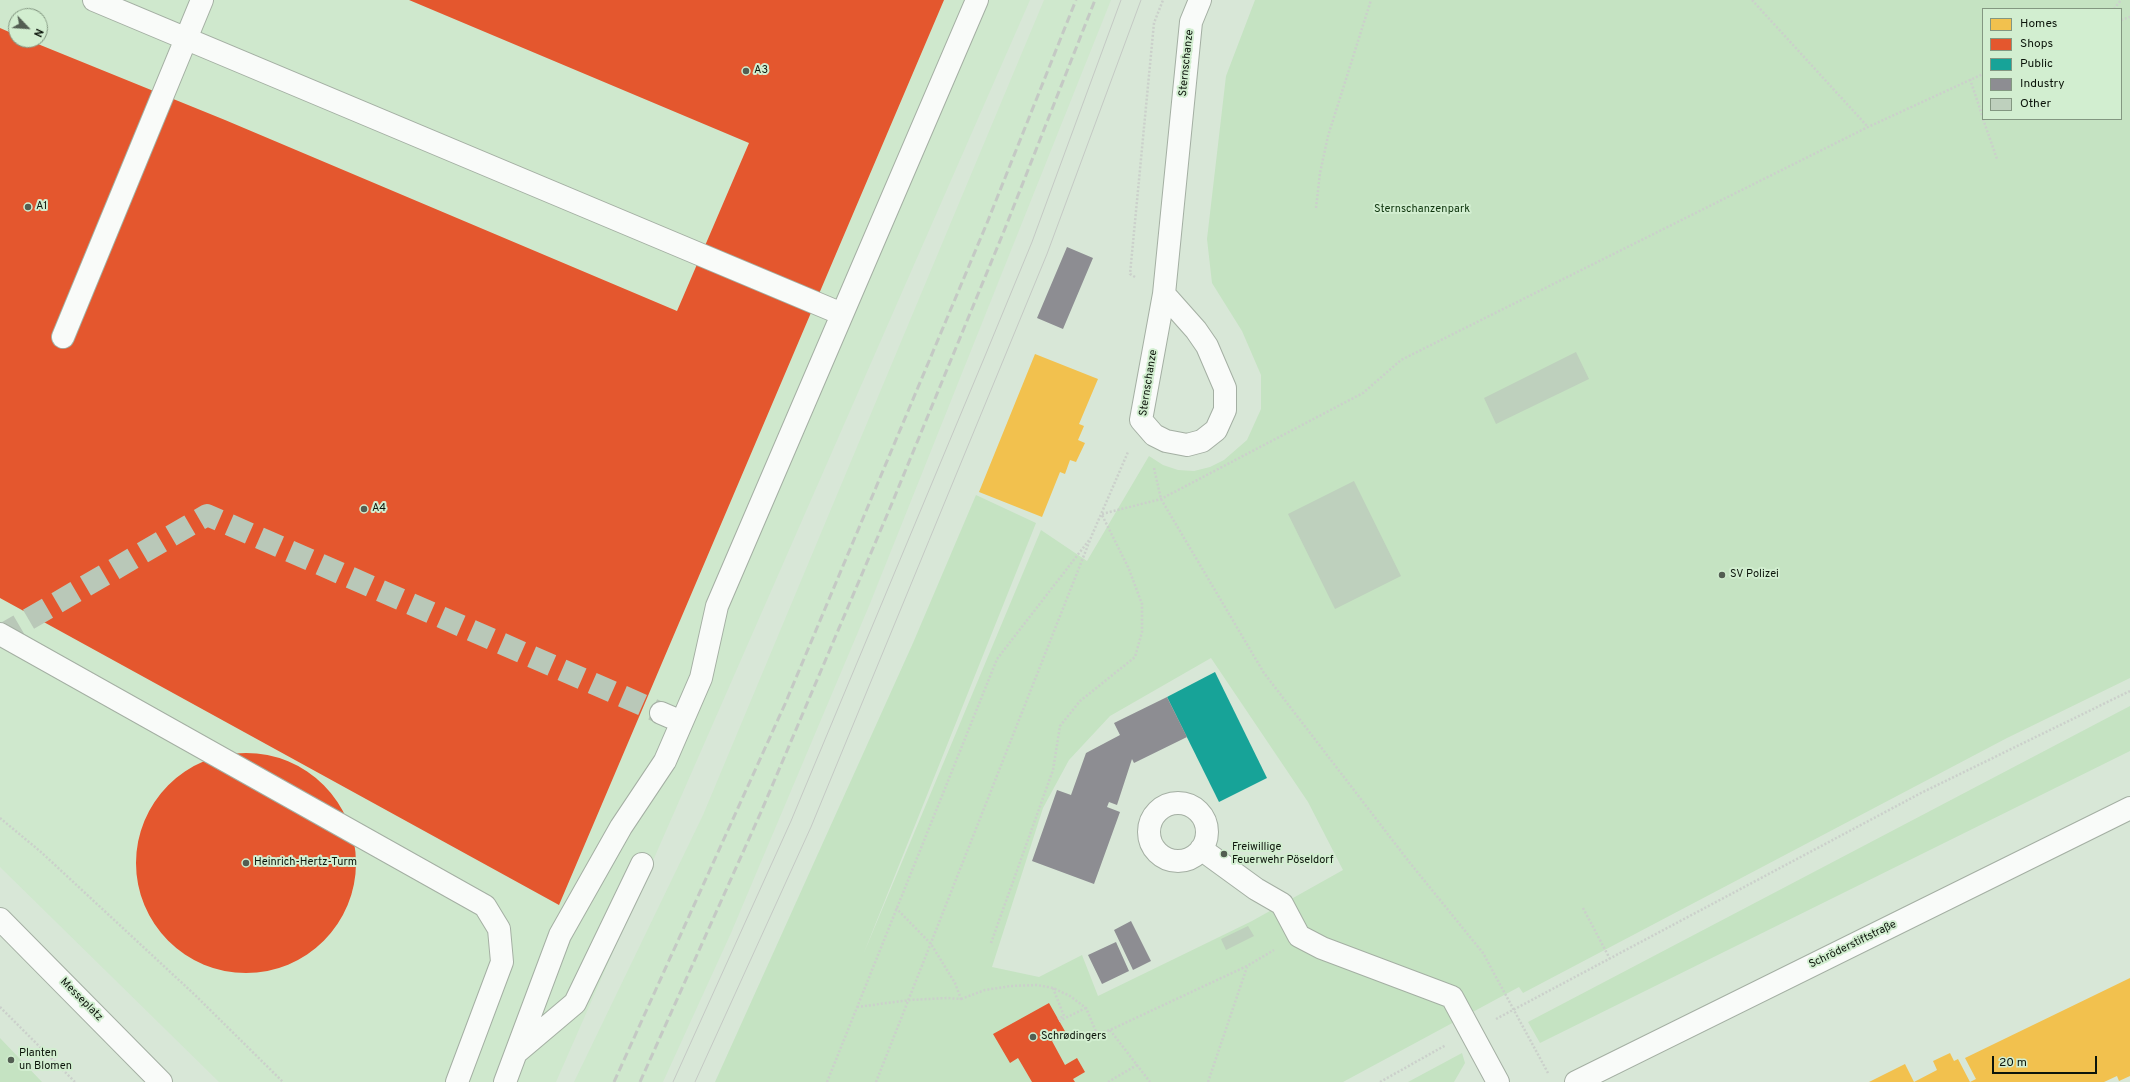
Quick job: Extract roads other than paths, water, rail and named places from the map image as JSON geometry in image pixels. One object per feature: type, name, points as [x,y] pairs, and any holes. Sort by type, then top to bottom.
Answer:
[{"type":"main road","points":[[94,0],[842,314]]},
{"type":"main road","points":[[63,337],[202,0]]},
{"type":"main road","points":[[505,1082],[560,935],[621,827],[665,761],[701,678],[717,606],[977,0]]},
{"type":"main road","name":"Sternschanze","points":[[1164,294],[1196,330],[1207,346],[1224,388],[1225,410],[1216,430],[1202,441],[1187,445],[1166,441],[1154,435],[1141,420],[1164,294],[1191,22],[1200,0]]},
{"type":"main road","points":[[0,634],[485,906],[498,929],[502,962],[457,1082]]},
{"type":"main road","points":[[661,713],[682,722]]},
{"type":"main road","name":"Schröderstiftstraße","points":[[1576,1082],[2130,808]]},
{"type":"main road","points":[[1201,849],[1256,889],[1282,904],[1299,936],[1322,948],[1452,997],[1498,1082]]},
{"type":"main road","points":[[516,1053],[575,1003],[642,864]]},
{"type":"main road","name":"Messeplatz","points":[[0,918],[162,1082]]},
{"type":"tunnel","points":[[0,636],[207,515],[661,713]]},
{"type":"tram line","points":[[673,1082],[791,821],[985,356],[1032,242],[1121,0]]},
{"type":"tram line","points":[[695,1082],[811,827],[1047,254],[1141,0]]},
{"type":"railway","points":[[614,1082],[785,704],[987,223],[1076,0]]},
{"type":"railway","points":[[640,1082],[761,812],[890,508],[1004,231],[1095,0]]},
{"type":"place","name":"A3","points":[[746,71]]},
{"type":"place","name":"A1","points":[[28,207]]},
{"type":"place","name":"A4","points":[[364,509]]},
{"type":"place","name":"SV Polizei","points":[[1722,575]]},
{"type":"place","name":"Freiwillige Feuerwehr Pöseldorf","points":[[1224,854]]},
{"type":"place","name":"Heinrich-Hertz-Turm","points":[[246,863]]},
{"type":"place","name":"Schrødingers","points":[[1033,1037]]},
{"type":"place","name":"Planten un Blomen","points":[[11,1060]]},
{"type":"park label","name":"Sternschanzenpark","points":[[1422,210]]}]
